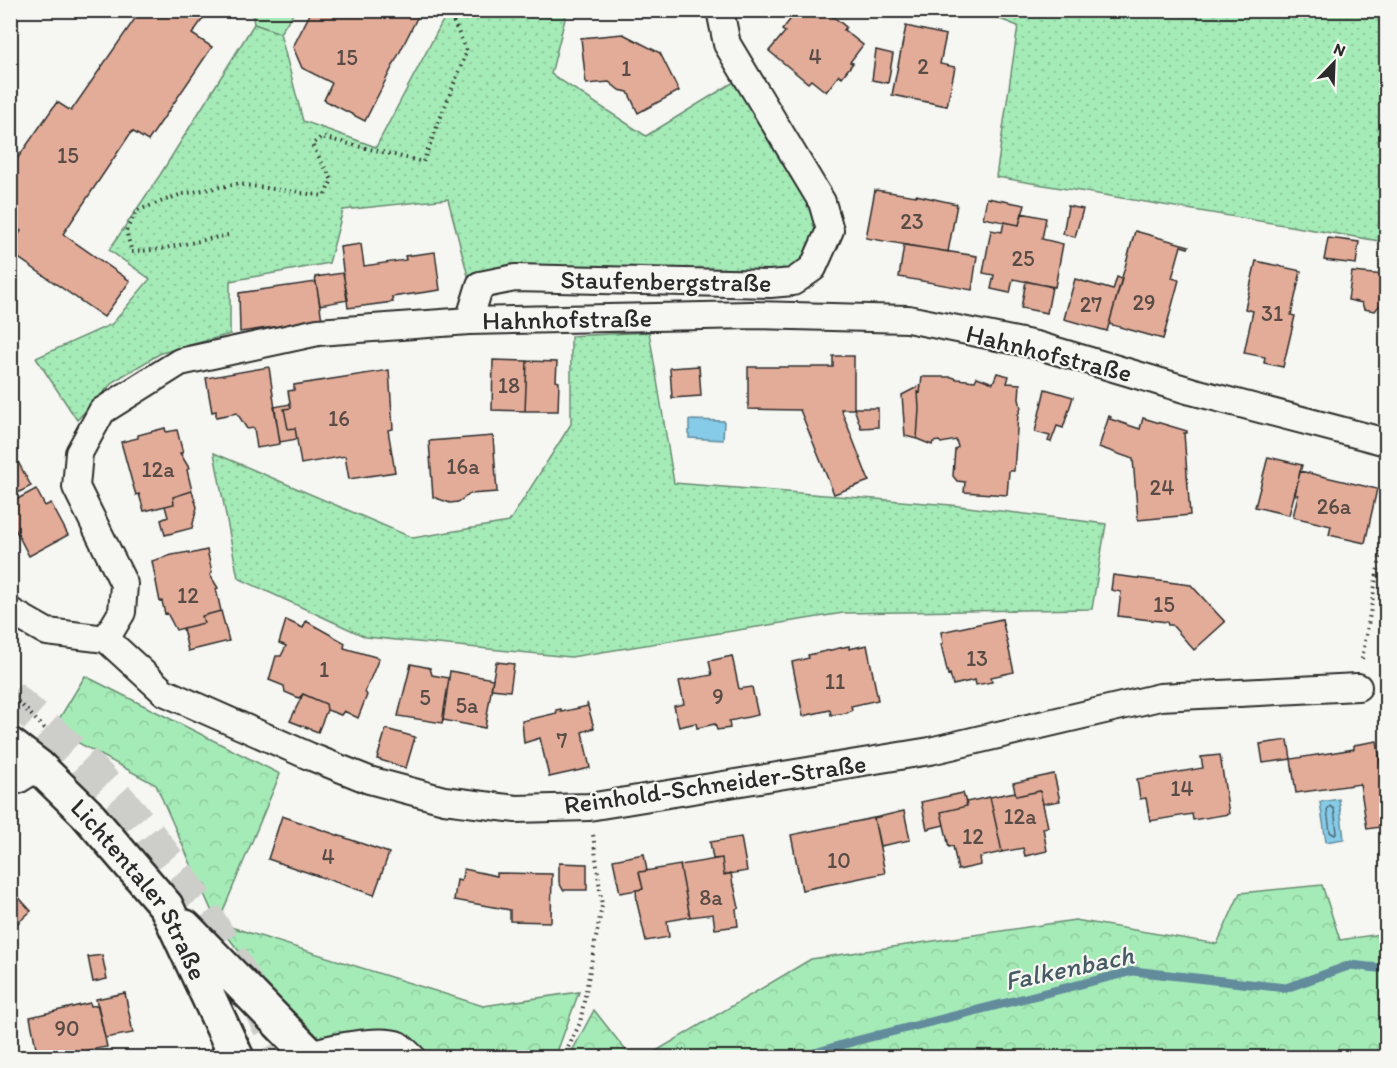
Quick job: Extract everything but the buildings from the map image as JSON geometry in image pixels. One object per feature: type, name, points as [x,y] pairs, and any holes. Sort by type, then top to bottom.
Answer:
[{"type":"main road","name":"Lichtentaler Straße","points":[[10,745],[39,766],[86,813],[166,906],[226,1053]]},
{"type":"main road","points":[[166,906],[309,1056]]},
{"type":"street","name":"Staufenbergstraße","points":[[469,321],[480,285],[515,278],[770,284],[793,282],[813,268],[830,230],[822,202],[727,44],[720,10]]},
{"type":"street","name":"Hahnhofstraße","points":[[106,639],[122,612],[124,584],[76,487],[79,453],[102,411],[180,362],[318,332],[469,321],[751,315],[908,319],[1036,345],[1203,394],[1386,442]]},
{"type":"street","points":[[10,611],[47,632],[106,639]]},
{"type":"street","name":"Reinhold-Schneider-Straße","points":[[106,639],[164,692],[291,749],[369,780],[444,800],[516,809],[590,807],[930,751],[1160,697],[1358,687]]},
{"type":"street","points":[[10,781],[18,780],[39,766]]},
{"type":"street","points":[[309,1056],[330,1048],[368,1043],[397,1045],[413,1058]]},
{"type":"path","points":[[228,236],[161,249],[132,252],[126,231],[136,211],[182,194],[237,184],[324,196],[332,180],[312,145],[321,137],[423,162],[466,51],[448,10]]},
{"type":"path","points":[[1364,650],[1386,523]]},
{"type":"path","points":[[563,1058],[580,1023],[602,906],[590,807]]},
{"type":"green space","points":[[252,11],[295,11],[280,33],[254,24]]},
{"type":"green space","points":[[448,11],[567,11],[551,74],[646,136],[737,80],[830,230],[793,282],[468,276],[448,199],[343,210],[329,263],[230,281],[230,334],[161,353],[114,381],[77,420],[36,358],[112,324],[150,279],[109,250],[160,175],[254,24],[280,33],[303,121],[376,147]]},
{"type":"green space","points":[[979,11],[1386,11],[1386,242],[996,177],[1018,26]]},
{"type":"green space","points":[[649,332],[674,483],[951,505],[1106,524],[1092,609],[843,613],[571,657],[366,637],[238,578],[214,453],[413,538],[509,522],[571,424],[571,336]]},
{"type":"green space","points":[[85,676],[280,774],[218,923],[483,1006],[579,992],[557,1052],[551,1058],[423,1057],[312,1045],[217,923],[156,785],[53,729]]},
{"type":"green space","points":[[1322,885],[1340,940],[1386,933],[1386,1057],[646,1057],[811,959],[1075,920],[1217,944],[1240,893]]},
{"type":"green space","points":[[594,1010],[631,1057],[569,1057]]},
{"type":"water","points":[[689,420],[724,421],[723,440],[689,438]]},
{"type":"water","points":[[1339,799],[1344,839],[1326,842],[1320,802]]},
{"type":"waterway","name":"Falkenbach","points":[[798,1058],[855,1041],[1133,971],[1286,988],[1351,965],[1386,969]]},
{"type":"tunnel","points":[[10,696],[95,773],[124,805],[177,872],[201,907],[245,981],[284,1058]]}]
